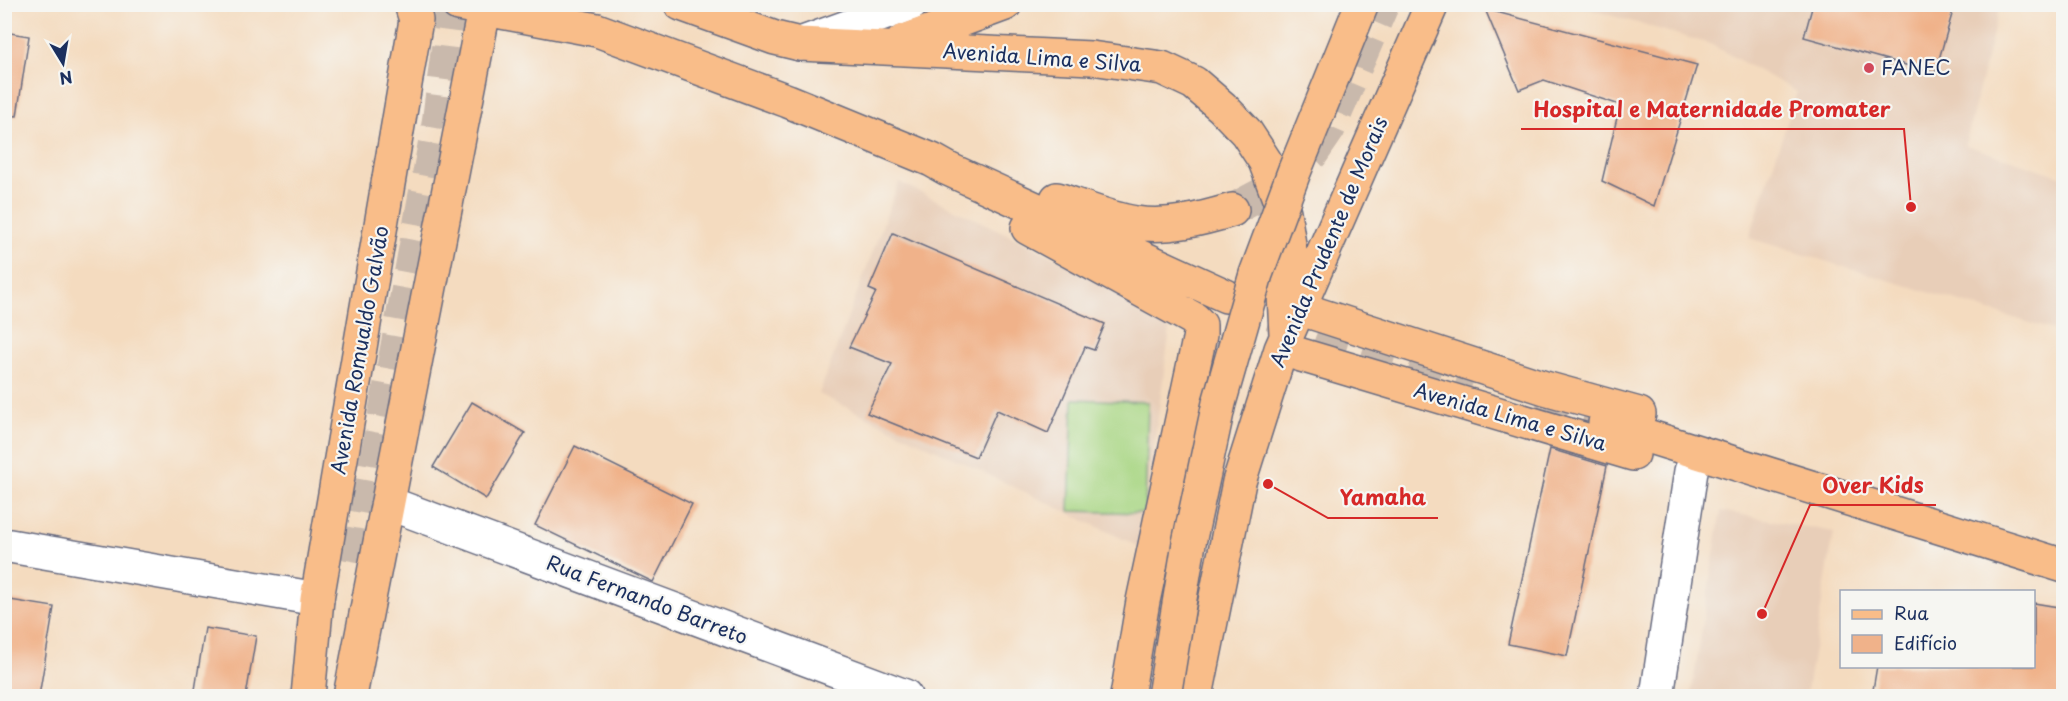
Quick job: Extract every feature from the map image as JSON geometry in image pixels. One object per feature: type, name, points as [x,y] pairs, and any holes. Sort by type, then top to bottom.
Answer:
[{"type":"main road","name":"Avenida Romualdo Galvão","points":[[308,696],[317,599],[416,20],[411,4]]},
{"type":"main road","name":"Avenida Lima e Silva","points":[[681,4],[775,38],[800,44],[1091,58],[1162,68],[1194,83],[1222,106],[1246,132],[1265,161],[1284,212],[1290,251],[1284,294],[1288,331]]},
{"type":"main road","points":[[888,47],[1005,4]]},
{"type":"main road","points":[[1164,696],[1189,543],[1219,403],[1256,274],[1294,172],[1362,4]]},
{"type":"main road","name":"Avenida Prudente de Morais","points":[[1197,696],[1239,482],[1288,331],[1432,4]]},
{"type":"main road","points":[[350,696],[388,503],[471,7],[597,30],[788,102],[932,160],[1226,296]]},
{"type":"main road","points":[[932,160],[1138,224],[1172,224],[1232,210]]},
{"type":"main road","points":[[932,160],[963,191],[988,207],[1194,319],[1200,325],[1198,346],[1143,601],[1127,696]]},
{"type":"main road","name":"Avenida Lima e Silva","points":[[1288,331],[1545,387],[1664,421],[1708,437],[1740,465],[2064,566]]},
{"type":"main road","name":"Avenida Lima e Silva","points":[[1288,331],[1691,471],[1740,465]]},
{"type":"main road","points":[[1605,423],[1740,465]]},
{"type":"main road","points":[[339,696],[357,562]]},
{"type":"street","points":[[800,44],[911,4]]},
{"type":"street","points":[[1658,696],[1691,471]]},
{"type":"street","name":"Rua Fernando Barreto","points":[[388,503],[905,696]]},
{"type":"street","points":[[4,545],[317,599]]},
{"type":"shaded area","points":[[1575,5],[2000,5],[1965,145],[2063,177],[2063,333],[1749,238],[1797,92],[1710,44]]},
{"type":"shaded area","points":[[899,182],[1172,314],[1140,547],[819,394]]},
{"type":"shaded area","points":[[1721,511],[1834,532],[1806,696],[1691,696]]},
{"type":"green space","points":[[1073,399],[1148,402],[1145,513],[1069,511]]},
{"type":"building","points":[[1813,4],[1955,4],[1935,73],[1804,37]]},
{"type":"building","points":[[1485,9],[1697,65],[1654,206],[1602,181],[1620,105],[1544,80],[1519,90]]},
{"type":"building","points":[[4,32],[29,36],[17,116],[4,115]]},
{"type":"building","points":[[893,233],[1105,324],[1094,350],[1085,347],[1048,433],[997,410],[976,457],[867,413],[892,364],[849,347],[876,292],[869,289]]},
{"type":"building","points":[[472,402],[525,433],[486,499],[433,467]]},
{"type":"building","points":[[575,446],[692,504],[653,582],[535,525]]},
{"type":"building","points":[[1550,449],[1607,466],[1567,656],[1508,644]]},
{"type":"building","points":[[4,599],[54,607],[39,696],[4,696]]},
{"type":"building","points":[[2035,603],[2064,608],[2064,696],[1872,696],[1877,668],[2035,668]]},
{"type":"building","points":[[205,628],[256,636],[246,696],[194,696]]},
{"type":"tunnel","points":[[357,562],[438,124],[450,28],[450,4]]},
{"type":"tunnel","points":[[1232,210],[1279,185],[1312,154],[1329,129],[1383,4]]},
{"type":"tunnel","points":[[1226,296],[1338,339],[1473,382]]},
{"type":"tunnel","points":[[1537,401],[1605,423]]},
{"type":"place","name":"FANEC","points":[[1869,68]]},
{"type":"place","name":"Hospital e Maternidade Promater","points":[[1911,207]]},
{"type":"place","name":"Yamaha","points":[[1268,484]]},
{"type":"place","name":"Over Kids","points":[[1762,614]]}]
